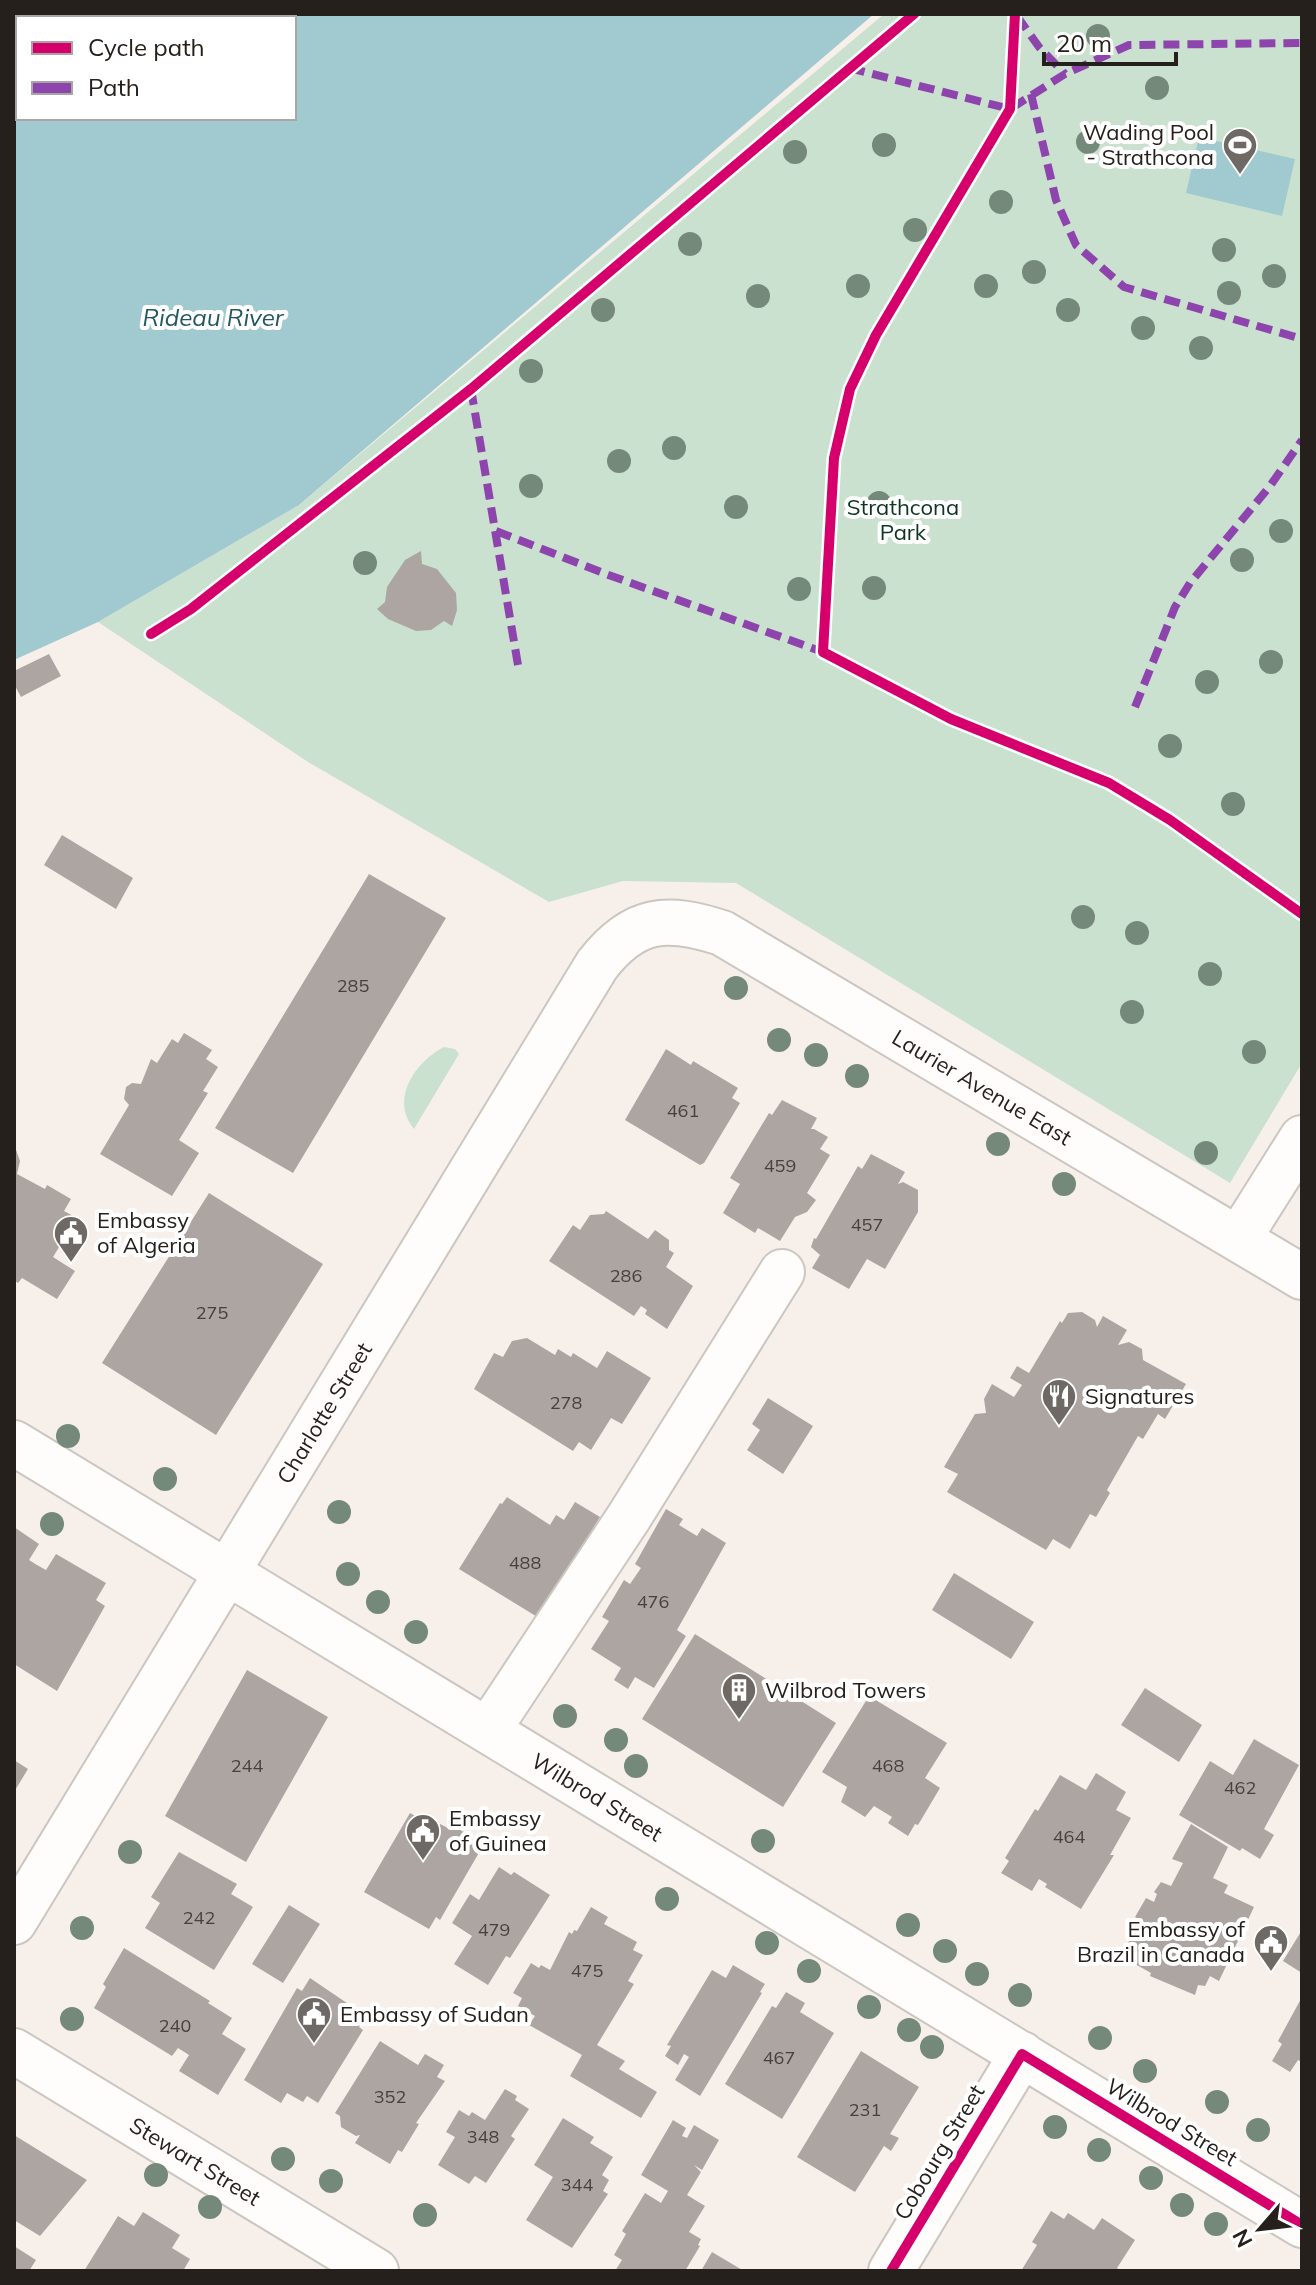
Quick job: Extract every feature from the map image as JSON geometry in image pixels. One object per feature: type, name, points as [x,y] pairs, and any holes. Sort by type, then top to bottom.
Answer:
[{"type":"street","name":"Laurier Avenue East","points":[[653,923],[675,921],[722,933],[1302,1277]]},
{"type":"street","name":"Charlotte Street","points":[[14,1922],[597,965],[611,946],[631,931],[653,923]]},
{"type":"street","points":[[1239,1238],[1302,1138]]},
{"type":"street","points":[[488,1730],[629,1517],[782,1272]]},
{"type":"street","name":"Wilbrod Street","points":[[14,1443],[1302,2225]]},
{"type":"street","name":"Stewart Street","points":[[14,2051],[376,2271]]},
{"type":"street","name":"Cobourg Street","points":[[891,2271],[1022,2054]]},
{"type":"green space","name":"Strathcona Park","points":[[884,14],[1302,14],[1302,1063],[1230,1183],[736,883],[623,881],[549,902],[308,762],[98,622],[299,505]]},
{"type":"green space","points":[[444,1047],[455,1049],[459,1054],[414,1129],[404,1106],[409,1082],[424,1062]]},
{"type":"water","name":"Rideau River","points":[[14,14],[874,14],[299,505],[98,622],[14,660]]},
{"type":"water","name":"Wading Pool - Strathcona","points":[[1199,137],[1295,159],[1282,216],[1186,193]]},
{"type":"building","points":[[421,551],[422,564],[437,569],[456,593],[457,610],[452,626],[444,621],[431,630],[416,631],[388,619],[377,609],[385,602],[387,587],[405,560]]},
{"type":"building","points":[[49,654],[61,676],[21,697],[14,684],[14,671]]},
{"type":"building","points":[[62,835],[133,878],[116,909],[44,865]]},
{"type":"building","points":[[369,874],[446,918],[293,1173],[215,1128]]},
{"type":"building","points":[[184,1033],[212,1050],[206,1059],[218,1067],[203,1091],[208,1093],[179,1140],[199,1153],[172,1196],[100,1154],[129,1105],[124,1099],[126,1087],[132,1083],[141,1084],[151,1059],[157,1063],[172,1039],[178,1043]]},
{"type":"building","points":[[666,1049],[738,1088],[732,1098],[740,1103],[700,1165],[625,1120]]},
{"type":"building","points":[[782,1100],[817,1118],[811,1129],[828,1137],[820,1149],[830,1155],[807,1193],[816,1200],[807,1212],[795,1217],[780,1241],[758,1228],[755,1233],[723,1213],[740,1184],[730,1178],[769,1113],[772,1115]]},
{"type":"building","points":[[14,1144],[20,1161],[17,1174],[45,1189],[47,1185],[71,1199],[64,1211],[77,1218],[53,1257],[75,1271],[57,1299],[22,1278],[18,1283],[14,1280]]},
{"type":"building","points":[[871,1154],[905,1172],[898,1184],[903,1182],[918,1190],[918,1212],[885,1269],[867,1259],[849,1289],[812,1268],[820,1255],[811,1247],[858,1166],[862,1169]]},
{"type":"building","points":[[209,1193],[323,1264],[216,1435],[102,1363]]},
{"type":"building","points":[[606,1211],[648,1239],[655,1230],[669,1240],[669,1250],[674,1253],[666,1267],[693,1286],[667,1329],[645,1314],[647,1310],[641,1306],[634,1316],[549,1261],[573,1225],[580,1230],[590,1215],[604,1214]]},
{"type":"building","name":"Signatures","points":[[1082,1312],[1095,1320],[1097,1327],[1103,1316],[1127,1330],[1118,1345],[1129,1342],[1142,1349],[1143,1360],[1186,1384],[1165,1419],[1158,1414],[1143,1439],[1138,1436],[1107,1490],[1110,1493],[1096,1517],[1090,1514],[1070,1549],[1053,1539],[1046,1550],[947,1492],[958,1474],[944,1467],[975,1414],[986,1413],[984,1399],[992,1384],[1014,1397],[1022,1385],[1010,1378],[1017,1366],[1029,1373],[1060,1321],[1062,1323],[1068,1313]]},
{"type":"building","points":[[527,1338],[555,1355],[558,1349],[571,1357],[573,1353],[597,1368],[607,1351],[651,1378],[622,1424],[611,1418],[591,1450],[579,1442],[573,1451],[474,1389],[494,1353],[503,1357],[512,1341]]},
{"type":"building","points":[[768,1398],[813,1426],[783,1474],[747,1450],[760,1430],[752,1424]]},
{"type":"building","points":[[507,1497],[550,1525],[556,1515],[564,1520],[575,1502],[600,1517],[580,1550],[590,1557],[539,1618],[459,1569],[500,1503]]},
{"type":"building","points":[[666,1509],[683,1519],[679,1525],[697,1536],[702,1528],[726,1543],[677,1630],[686,1636],[654,1688],[635,1677],[628,1689],[614,1680],[621,1668],[591,1649],[609,1621],[602,1617],[624,1580],[630,1584],[641,1568],[635,1564]]},
{"type":"building","points":[[14,1527],[39,1544],[29,1560],[37,1565],[46,1570],[56,1554],[106,1583],[96,1600],[105,1606],[57,1691],[14,1664]]},
{"type":"building","points":[[954,1573],[1034,1622],[1011,1659],[932,1610]]},
{"type":"building","name":"Wilbrod Towers","points":[[695,1634],[836,1723],[783,1807],[642,1719]]},
{"type":"building","points":[[247,1670],[328,1717],[246,1862],[165,1816]]},
{"type":"building","points":[[1145,1688],[1202,1725],[1179,1762],[1121,1725]]},
{"type":"building","points":[[869,1696],[947,1743],[925,1778],[940,1788],[908,1836],[888,1823],[892,1817],[874,1806],[865,1817],[841,1802],[847,1787],[822,1772]]},
{"type":"building","points":[[1254,1739],[1299,1765],[1264,1829],[1274,1835],[1260,1859],[1242,1848],[1240,1851],[1179,1815],[1210,1761],[1233,1775]]},
{"type":"building","points":[[14,1760],[28,1769],[14,1792]]},
{"type":"building","points":[[1096,1773],[1126,1792],[1116,1810],[1131,1818],[1110,1855],[1114,1855],[1081,1909],[1045,1887],[1047,1884],[1039,1879],[1032,1891],[1001,1873],[1009,1861],[1005,1858],[1060,1775],[1086,1790]]},
{"type":"building","points":[[410,1813],[437,1829],[440,1824],[450,1829],[452,1825],[484,1844],[440,1920],[436,1917],[429,1929],[364,1892]]},
{"type":"building","points":[[1191,1824],[1228,1847],[1213,1878],[1228,1885],[1224,1893],[1254,1907],[1219,1981],[1210,1976],[1205,1986],[1198,1985],[1195,1995],[1150,1976],[1151,1973],[1121,1956],[1141,1920],[1135,1917],[1146,1898],[1154,1902],[1157,1894],[1154,1892],[1161,1882],[1171,1886],[1183,1863],[1172,1859]]},
{"type":"building","points":[[179,1852],[237,1884],[231,1894],[253,1907],[214,1970],[145,1928],[160,1903],[151,1897]]},
{"type":"building","points":[[499,1867],[511,1875],[514,1872],[550,1895],[510,1958],[506,1956],[488,1985],[454,1964],[472,1936],[452,1923],[470,1894],[479,1900]]},
{"type":"building","points":[[289,1905],[320,1924],[283,1983],[252,1964]]},
{"type":"building","points":[[591,1907],[608,1917],[604,1924],[637,1942],[633,1950],[643,1955],[628,1981],[634,1984],[597,2045],[625,2061],[619,2069],[657,2092],[641,2118],[570,2076],[582,2055],[529,2025],[535,2016],[518,2006],[522,1998],[513,1993],[531,1963],[550,1970],[569,1932],[577,1931]]},
{"type":"building","points":[[1302,1930],[1302,1973],[1283,1961]]},
{"type":"building","points":[[124,1948],[232,2018],[222,2034],[246,2049],[218,2095],[179,2071],[189,2055],[178,2048],[172,2056],[94,2008],[106,1987],[103,1984]]},
{"type":"building","points":[[733,1965],[765,1984],[700,2096],[675,2080],[689,2057],[684,2054],[678,2065],[665,2056],[671,2046],[667,2045],[712,1970],[726,1978]]},
{"type":"building","points":[[310,1978],[366,2016],[359,2027],[363,2030],[318,2103],[307,2096],[303,2102],[287,2093],[281,2103],[244,2080],[297,1988],[302,1991]]},
{"type":"building","points":[[786,1992],[805,2003],[800,2012],[834,2033],[782,2119],[725,2084],[772,2006],[776,2008]]},
{"type":"building","points":[[1302,1997],[1302,2062],[1298,2060],[1290,2072],[1272,2061],[1282,2044],[1278,2041]]},
{"type":"building","points":[[380,2041],[418,2065],[425,2054],[444,2065],[437,2077],[445,2081],[416,2123],[419,2124],[402,2152],[398,2150],[390,2164],[355,2143],[360,2135],[356,2136],[341,2127],[340,2116],[335,2113]]},
{"type":"building","points":[[861,2051],[919,2087],[890,2134],[899,2138],[891,2151],[884,2146],[855,2192],[797,2157]]},
{"type":"building","points":[[505,2089],[529,2109],[511,2136],[515,2139],[486,2183],[475,2176],[469,2184],[438,2165],[455,2137],[446,2132],[459,2110],[469,2116],[472,2112],[485,2120]]},
{"type":"building","points":[[563,2118],[594,2137],[590,2143],[613,2157],[602,2175],[609,2180],[603,2191],[608,2194],[572,2248],[526,2220],[553,2177],[534,2165]]},
{"type":"building","points":[[673,2120],[686,2128],[682,2136],[687,2138],[694,2125],[719,2140],[702,2170],[694,2165],[701,2172],[687,2195],[705,2206],[689,2232],[701,2239],[700,2246],[685,2271],[615,2271],[622,2260],[614,2255],[626,2234],[622,2231],[645,2193],[661,2203],[668,2191],[641,2175]]},
{"type":"building","points":[[14,2135],[87,2180],[40,2236],[14,2220]]},
{"type":"building","points":[[1051,2211],[1064,2219],[1068,2213],[1094,2230],[1102,2218],[1135,2240],[1117,2268],[1122,2271],[1021,2271],[1037,2245],[1032,2242]]},
{"type":"building","points":[[143,2212],[180,2235],[172,2248],[190,2259],[183,2271],[84,2271],[118,2216],[134,2226]]},
{"type":"building","points":[[14,2246],[36,2260],[29,2271],[14,2271]]},
{"type":"building","points":[[712,2252],[744,2271],[701,2271]]},
{"type":"marked path","points":[[1017,16],[1039,47],[1065,74]]},
{"type":"marked path","points":[[849,68],[1010,109],[1065,74],[1129,45],[1302,43]]},
{"type":"marked path","points":[[1031,94],[1056,200],[1076,245],[1124,287],[1302,339]]},
{"type":"marked path","points":[[471,389],[519,671]]},
{"type":"marked path","points":[[1135,707],[1175,607],[1190,583],[1270,486],[1302,440]]},
{"type":"marked path","points":[[496,531],[823,652]]},
{"type":"cycle path","points":[[151,634],[191,609],[471,389],[914,14]]},
{"type":"cycle path","points":[[1015,14],[1010,109],[876,335],[850,389],[834,458],[823,652],[951,719],[1109,783],[1170,820],[1302,914]]},
{"type":"cycle path","points":[[891,2271],[1022,2054],[1302,2225]]},
{"type":"place","name":"Wading Pool - Strathcona","points":[[1240,176]]},
{"type":"place","name":"Embassy of Algeria","points":[[71,1264]]},
{"type":"place","name":"Signatures","points":[[1059,1427]]},
{"type":"place","name":"Wilbrod Towers","points":[[739,1721]]},
{"type":"place","name":"Embassy of Guinea","points":[[423,1862]]},
{"type":"place","name":"Embassy of Brazil in Canada","points":[[1271,1973]]},
{"type":"place","name":"Embassy of Sudan","points":[[314,2045]]}]
